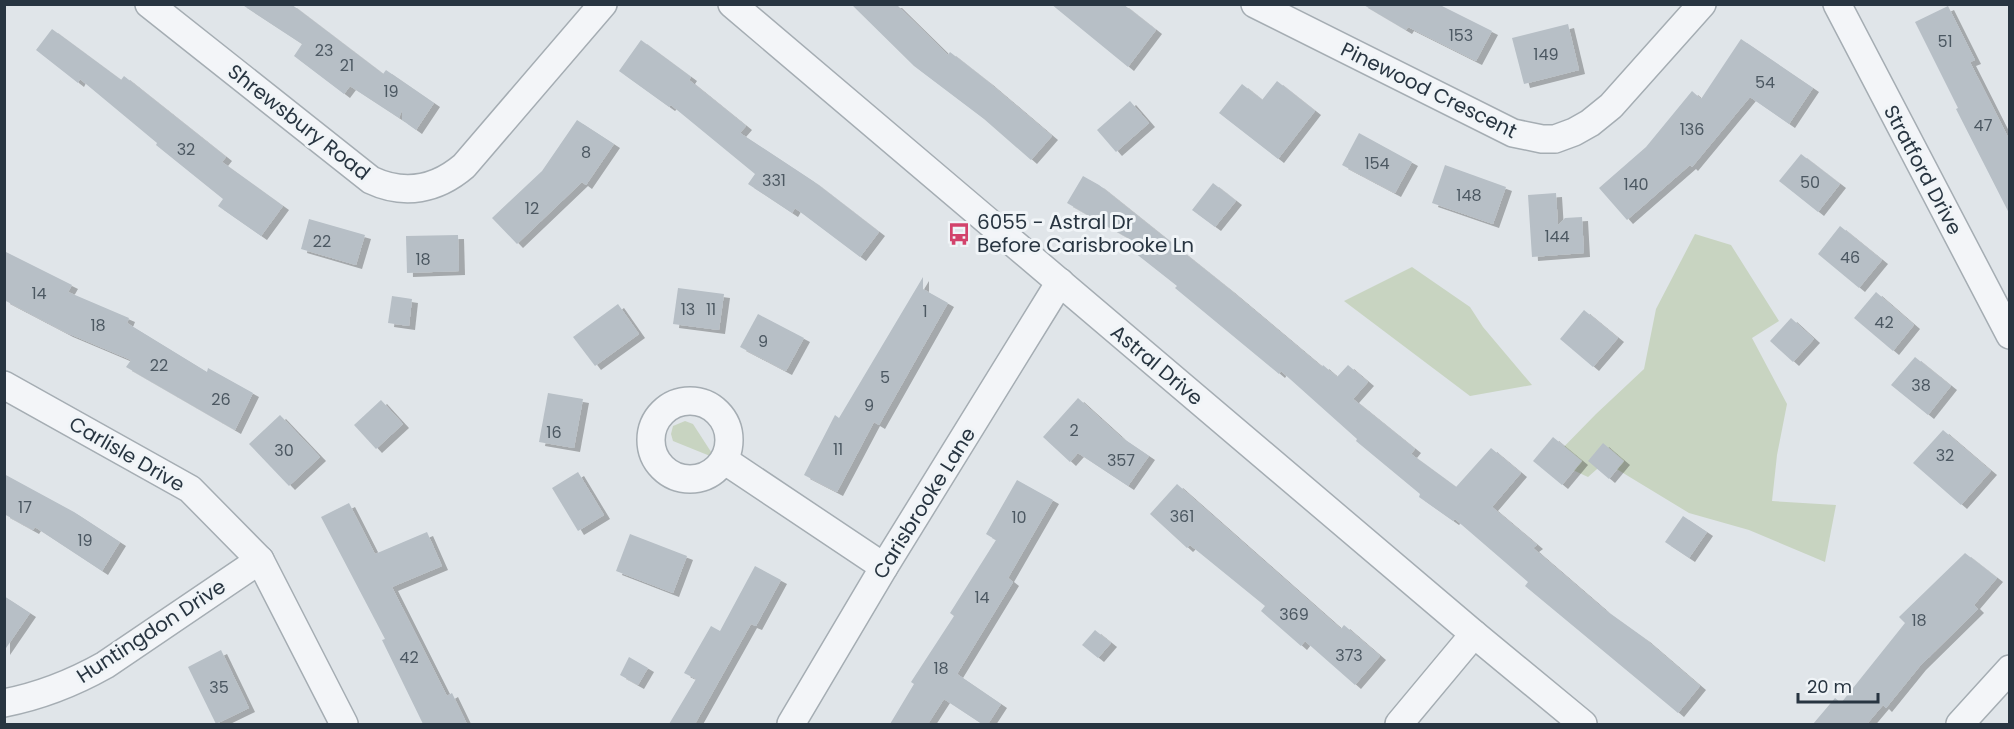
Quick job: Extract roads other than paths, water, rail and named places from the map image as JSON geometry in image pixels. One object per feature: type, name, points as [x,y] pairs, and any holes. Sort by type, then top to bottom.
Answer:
[{"type":"street","name":"Shrewsbury Road","points":[[149,4],[371,180],[392,188],[414,189],[441,182],[464,165],[603,4]]},
{"type":"street","name":"Astral Drive","points":[[732,4],[1583,724]]},
{"type":"street","name":"Pinewood Crescent","points":[[1255,4],[1513,133],[1542,139],[1556,139],[1574,132],[1611,106],[1702,4]]},
{"type":"street","name":"Stratford Drive","points":[[1837,4],[2010,335]]},
{"type":"street","name":"Carisbrooke Lane","points":[[791,724],[884,567],[1060,282]]},
{"type":"street","name":"Carlisle Drive","points":[[4,385],[190,489],[260,560],[344,724]]},
{"type":"street","points":[[724,460],[884,567]]},
{"type":"street","name":"Huntingdon Drive","points":[[4,703],[46,692],[90,674],[260,560]]},
{"type":"street","points":[[1399,724],[1474,634]]},
{"type":"street","points":[[1960,724],[2010,669]]},
{"type":"place","name":"6055 - Astral Dr Before Carisbrooke Ln","points":[[959,234]]}]
